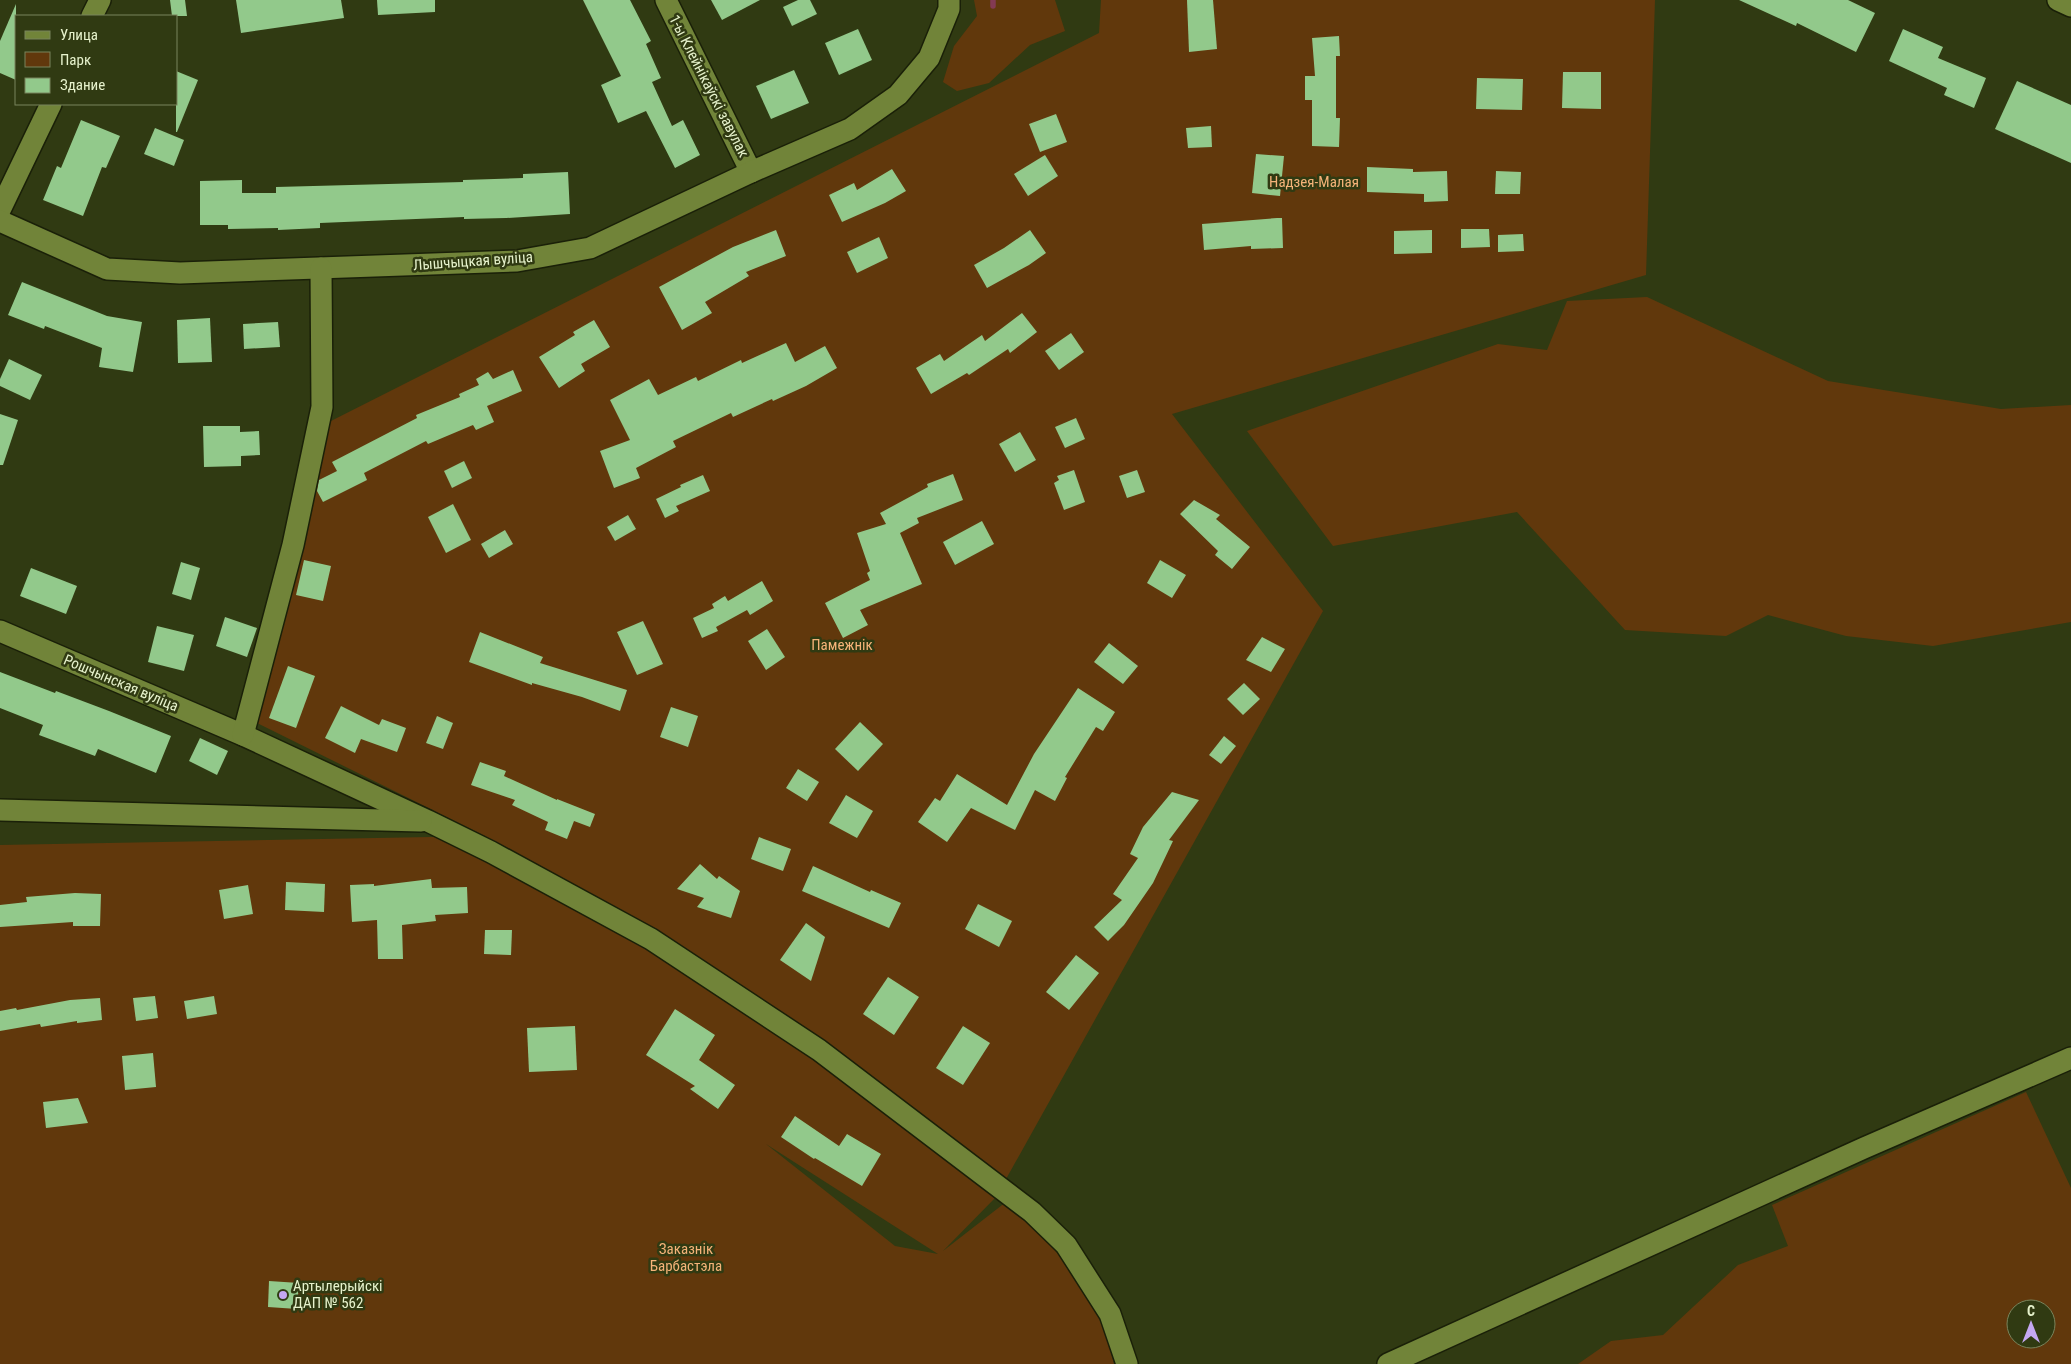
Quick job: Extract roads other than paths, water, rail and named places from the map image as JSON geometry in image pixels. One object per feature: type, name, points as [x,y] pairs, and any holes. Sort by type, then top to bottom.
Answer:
[{"type":"street","points":[[92,15],[100,0]]},
{"type":"street","name":"1-ы Клейнікаўскі завулак","points":[[666,0],[751,172]]},
{"type":"street","name":"Лышчыцкая вуліца","points":[[0,221],[107,269],[180,273],[517,261],[590,248],[751,172],[850,129],[898,94],[929,58],[949,9],[950,0]]},
{"type":"street","points":[[2058,0],[2071,6]]},
{"type":"street","points":[[0,210],[51,105]]},
{"type":"street","points":[[243,735],[293,545],[322,407],[321,268]]},
{"type":"street","name":"Рошчынская вуліца","points":[[0,631],[243,735],[428,821],[651,938],[819,1050],[1032,1212],[1066,1245],[1110,1314],[1126,1364]]},
{"type":"street","points":[[0,810],[428,821]]},
{"type":"street","points":[[1388,1364],[1864,1148],[2071,1058]]},
{"type":"waterway","points":[[993,0],[993,6]]},
{"type":"place","name":"Артылерыйскі ДАП № 562","points":[[283,1295]]},
{"type":"park label","name":"Надзея-Малая","points":[[1314,182]]},
{"type":"park label","name":"Памежнік","points":[[842,645]]},
{"type":"park label","name":"Заказнік Барбастэла","points":[[686,1258]]}]
